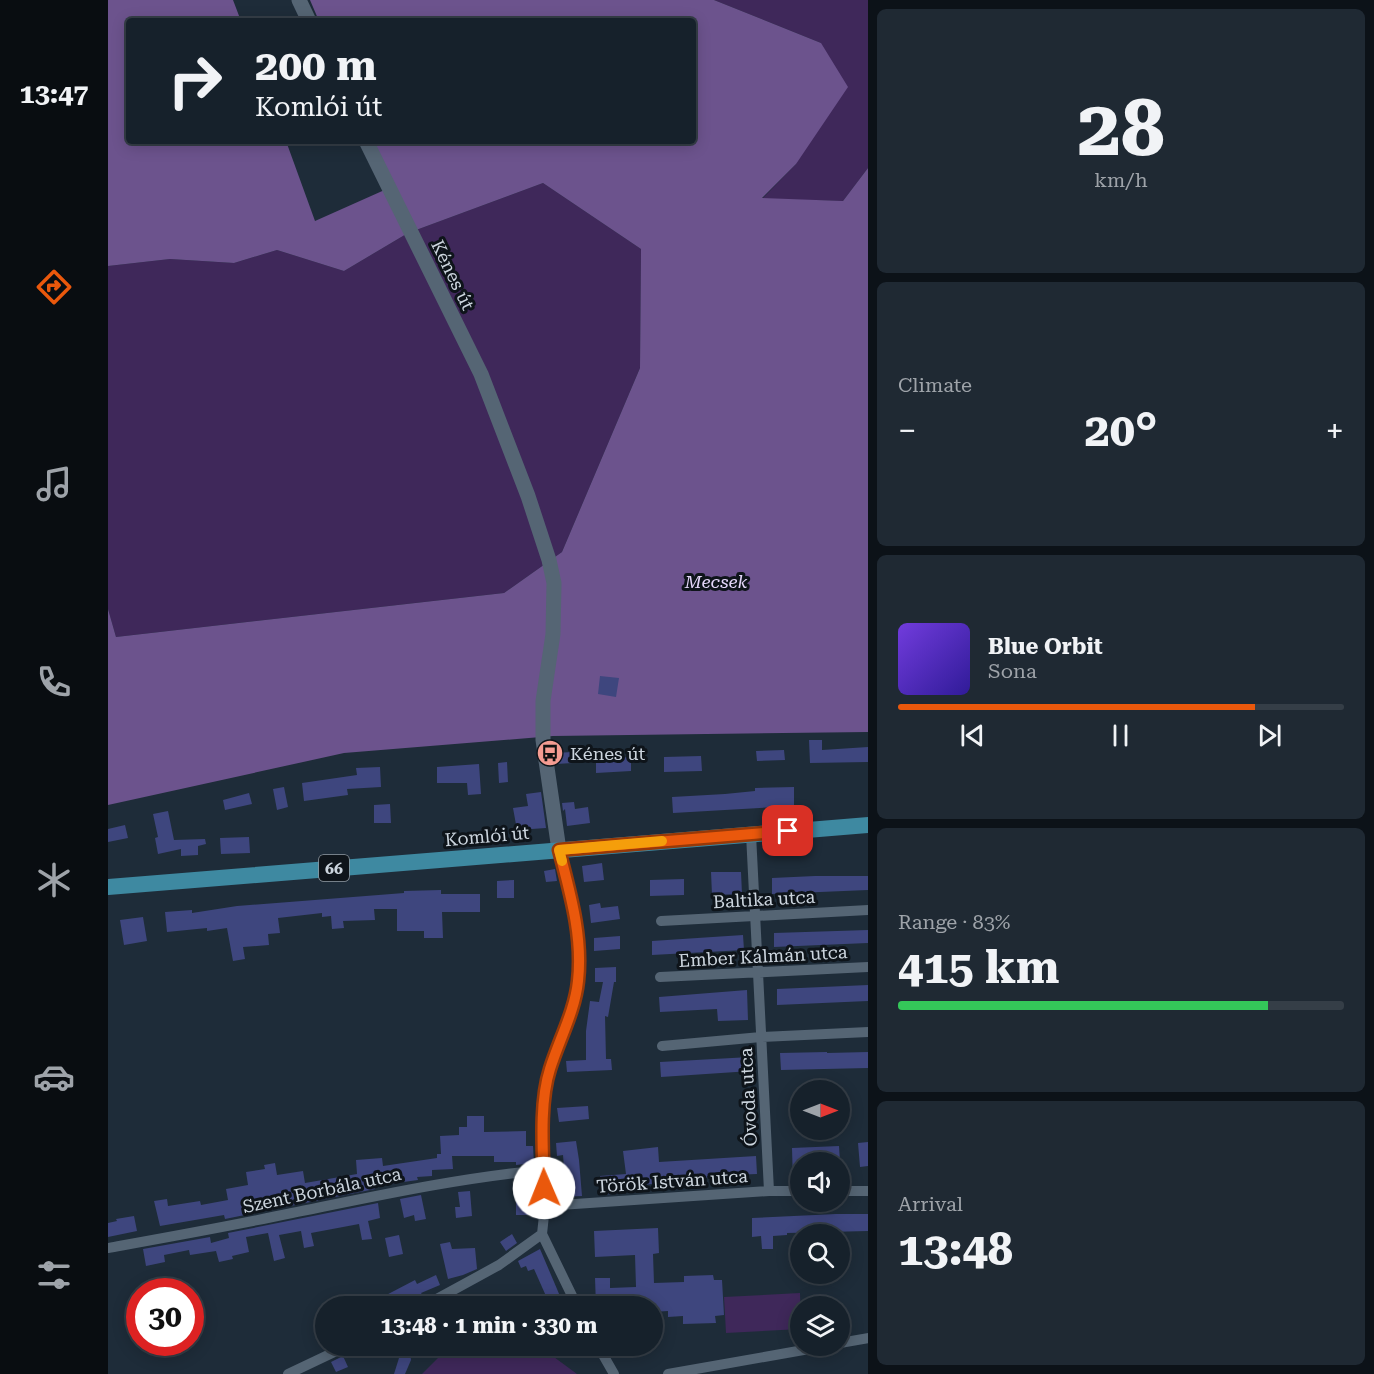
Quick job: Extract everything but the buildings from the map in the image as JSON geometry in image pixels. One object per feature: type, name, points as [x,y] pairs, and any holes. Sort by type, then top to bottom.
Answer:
[{"type":"main road","name":"Komlói út","points":[[108,887],[868,825]]},
{"type":"street","points":[[299,0],[308,18]]},
{"type":"street","name":"Kénes út","points":[[367,144],[481,374],[528,496],[549,560],[554,583],[553,634],[543,701],[543,740],[559,850]]},
{"type":"street","name":"Óvoda utca","points":[[751,834],[769,1191]]},
{"type":"street","points":[[559,850],[576,919],[580,956],[578,984],[566,1026],[549,1070],[544,1102],[545,1206],[542,1234],[572,1296]]},
{"type":"street","name":"Baltika utca","points":[[661,921],[868,910]]},
{"type":"street","name":"Ember Kálmán utca","points":[[660,977],[868,967]]},
{"type":"street","name":"Óvoda utca","points":[[662,1046],[868,1032]]},
{"type":"street","name":"Szent Borbála utca","points":[[108,1248],[434,1184],[543,1170]]},
{"type":"street","name":"Török István utca","points":[[545,1206],[790,1191]]},
{"type":"street","points":[[850,1191],[868,1191]]},
{"type":"street","points":[[443,1296],[500,1265],[542,1234]]},
{"type":"street","points":[[850,1341],[868,1338]]},
{"type":"street","points":[[668,1374],[790,1352]]},
{"type":"street","points":[[288,1374],[326,1356]]},
{"type":"street","points":[[604,1356],[615,1374]]},
{"type":"shaded area","points":[[714,0],[868,0],[868,168],[843,201],[762,199],[796,164],[821,43]]},
{"type":"shaded area","points":[[543,183],[641,249],[640,368],[562,552],[504,593],[116,637],[108,609],[108,266],[170,259],[234,263],[277,250],[344,271],[408,233]]},
{"type":"shaded area","points":[[800,1293],[800,1296],[790,1296],[790,1330],[726,1333],[724,1297]]},
{"type":"shaded area","points":[[440,1356],[553,1356],[577,1374],[422,1374]]},
{"type":"green space","name":"Mecsek","points":[[108,0],[233,0],[240,18],[126,18],[126,144],[287,144],[315,221],[389,188],[371,144],[696,144],[696,18],[318,18],[310,0],[714,0],[821,43],[848,87],[796,164],[762,198],[843,201],[868,168],[868,732],[553,736],[344,753],[108,805],[108,609],[116,637],[504,593],[562,552],[640,368],[641,249],[543,183],[408,233],[344,271],[277,250],[234,263],[170,259],[108,266]]},
{"type":"slow traffic","points":[[562,861],[559,850],[662,841]]},
{"type":"place","name":"Kénes út","points":[[550,753]]},
{"type":"route","points":[[544,1188],[544,1102],[549,1070],[566,1026],[578,984],[580,956],[576,919],[559,850],[788,831]]}]
